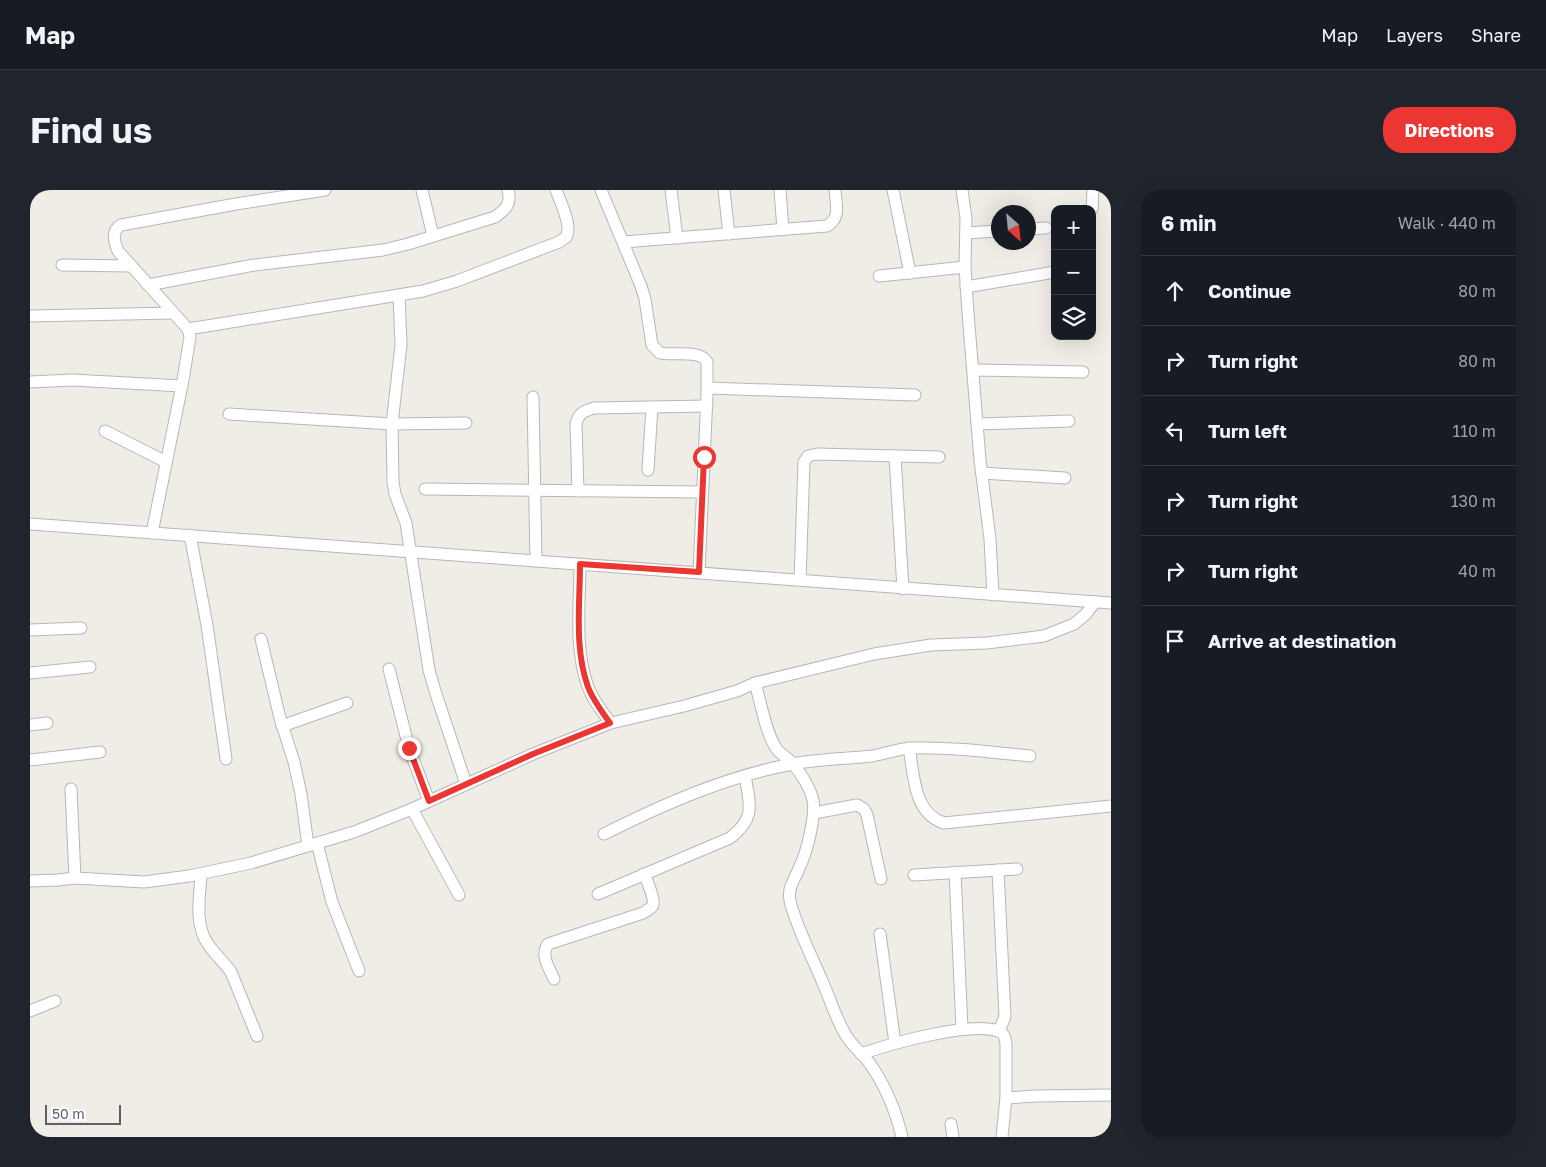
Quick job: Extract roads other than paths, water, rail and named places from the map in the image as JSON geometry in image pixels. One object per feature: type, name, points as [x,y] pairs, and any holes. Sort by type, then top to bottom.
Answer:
[{"type":"street","points":[[152,533],[190,337],[188,329],[118,251],[114,242],[114,232],[122,224],[325,190]]},
{"type":"street","points":[[422,190],[433,236]]},
{"type":"street","points":[[148,285],[254,265],[383,250],[495,217],[505,210],[508,204],[510,193],[508,190]]},
{"type":"street","points":[[188,329],[423,291],[457,281],[559,242],[566,236],[568,230],[567,220],[556,190]]},
{"type":"street","points":[[601,190],[624,242],[645,298],[652,345],[660,353],[699,355],[705,358],[708,369],[699,572]]},
{"type":"street","points":[[671,190],[677,238]]},
{"type":"street","points":[[724,190],[729,234]]},
{"type":"street","points":[[780,190],[783,230]]},
{"type":"street","points":[[624,242],[827,226],[834,222],[837,214],[835,190]]},
{"type":"street","points":[[893,190],[910,273]]},
{"type":"street","points":[[962,190],[965,202],[966,287],[977,424],[990,539],[993,595]]},
{"type":"street","points":[[1092,205],[1093,190]]},
{"type":"street","points":[[1036,229],[1046,228]]},
{"type":"street","points":[[966,233],[991,231]]},
{"type":"street","points":[[62,265],[132,266]]},
{"type":"street","points":[[879,276],[965,267]]},
{"type":"street","points":[[966,287],[1051,273]]},
{"type":"street","points":[[399,295],[400,345],[392,424],[393,482],[395,494],[406,523],[429,670],[466,784]]},
{"type":"street","points":[[30,316],[173,313]]},
{"type":"street","points":[[973,370],[1083,372]]},
{"type":"street","points":[[30,382],[72,380],[182,386]]},
{"type":"street","points":[[708,388],[916,394]]},
{"type":"street","points":[[533,397],[536,560]]},
{"type":"street","points":[[578,491],[576,423],[582,412],[594,408],[707,406]]},
{"type":"street","points":[[648,470],[652,407]]},
{"type":"street","points":[[229,414],[392,424],[466,423]]},
{"type":"street","points":[[977,424],[1069,420]]},
{"type":"street","points":[[105,431],[166,462]]},
{"type":"street","points":[[800,580],[806,459],[808,456],[817,454],[939,457]]},
{"type":"street","points":[[895,456],[903,588]]},
{"type":"street","points":[[982,473],[1065,478]]},
{"type":"street","points":[[425,490],[703,492]]},
{"type":"street","points":[[30,524],[1111,603]]},
{"type":"street","points":[[190,535],[207,625],[226,759]]},
{"type":"street","points":[[580,564],[579,626],[581,656],[588,687],[598,707],[610,723]]},
{"type":"street","points":[[30,881],[75,878],[144,882],[201,874],[250,863],[354,832],[412,809],[533,754],[610,723],[684,706],[737,691],[756,683],[874,654],[931,645],[987,643],[1044,636],[1074,624],[1086,614],[1095,602]]},
{"type":"street","points":[[30,630],[81,628]]},
{"type":"street","points":[[261,639],[282,726],[294,762],[312,844],[332,902],[360,971]]},
{"type":"street","points":[[30,673],[90,667]]},
{"type":"street","points":[[389,669],[409,748],[429,801]]},
{"type":"street","points":[[756,683],[766,725],[776,749],[793,764],[813,799],[814,813],[805,854],[790,887],[789,896],[804,942],[844,1032],[854,1047],[870,1064],[880,1081],[896,1117],[902,1137]]},
{"type":"street","points":[[282,726],[346,703]]},
{"type":"street","points":[[30,724],[47,723]]},
{"type":"street","points":[[909,748],[917,794],[921,805],[940,822],[1111,806]]},
{"type":"street","points":[[604,834],[660,806],[704,788],[793,764],[874,756],[909,748],[970,750],[1030,756]]},
{"type":"street","points":[[30,760],[100,752]]},
{"type":"street","points":[[598,894],[730,838],[739,832],[746,824],[750,813],[745,776]]},
{"type":"street","points":[[71,789],[75,878]]},
{"type":"street","points":[[814,813],[857,806],[864,809],[881,879]]},
{"type":"street","points":[[412,809],[459,895]]},
{"type":"street","points":[[914,875],[1017,869]]},
{"type":"street","points":[[998,870],[1004,1017],[999,1031]]},
{"type":"street","points":[[955,872],[962,1029]]},
{"type":"street","points":[[201,874],[200,918],[206,943],[231,972],[257,1036]]},
{"type":"street","points":[[554,979],[544,955],[548,944],[643,913],[649,909],[653,905],[653,900],[644,874]]},
{"type":"street","points":[[880,934],[896,1043]]},
{"type":"street","points":[[30,1011],[56,1001]]},
{"type":"street","points":[[861,1054],[896,1043],[962,1029],[999,1031],[1004,1035],[1006,1043],[1006,1098],[1002,1137]]},
{"type":"street","points":[[1006,1098],[1111,1095]]},
{"type":"street","points":[[952,1124],[953,1137]]}]
